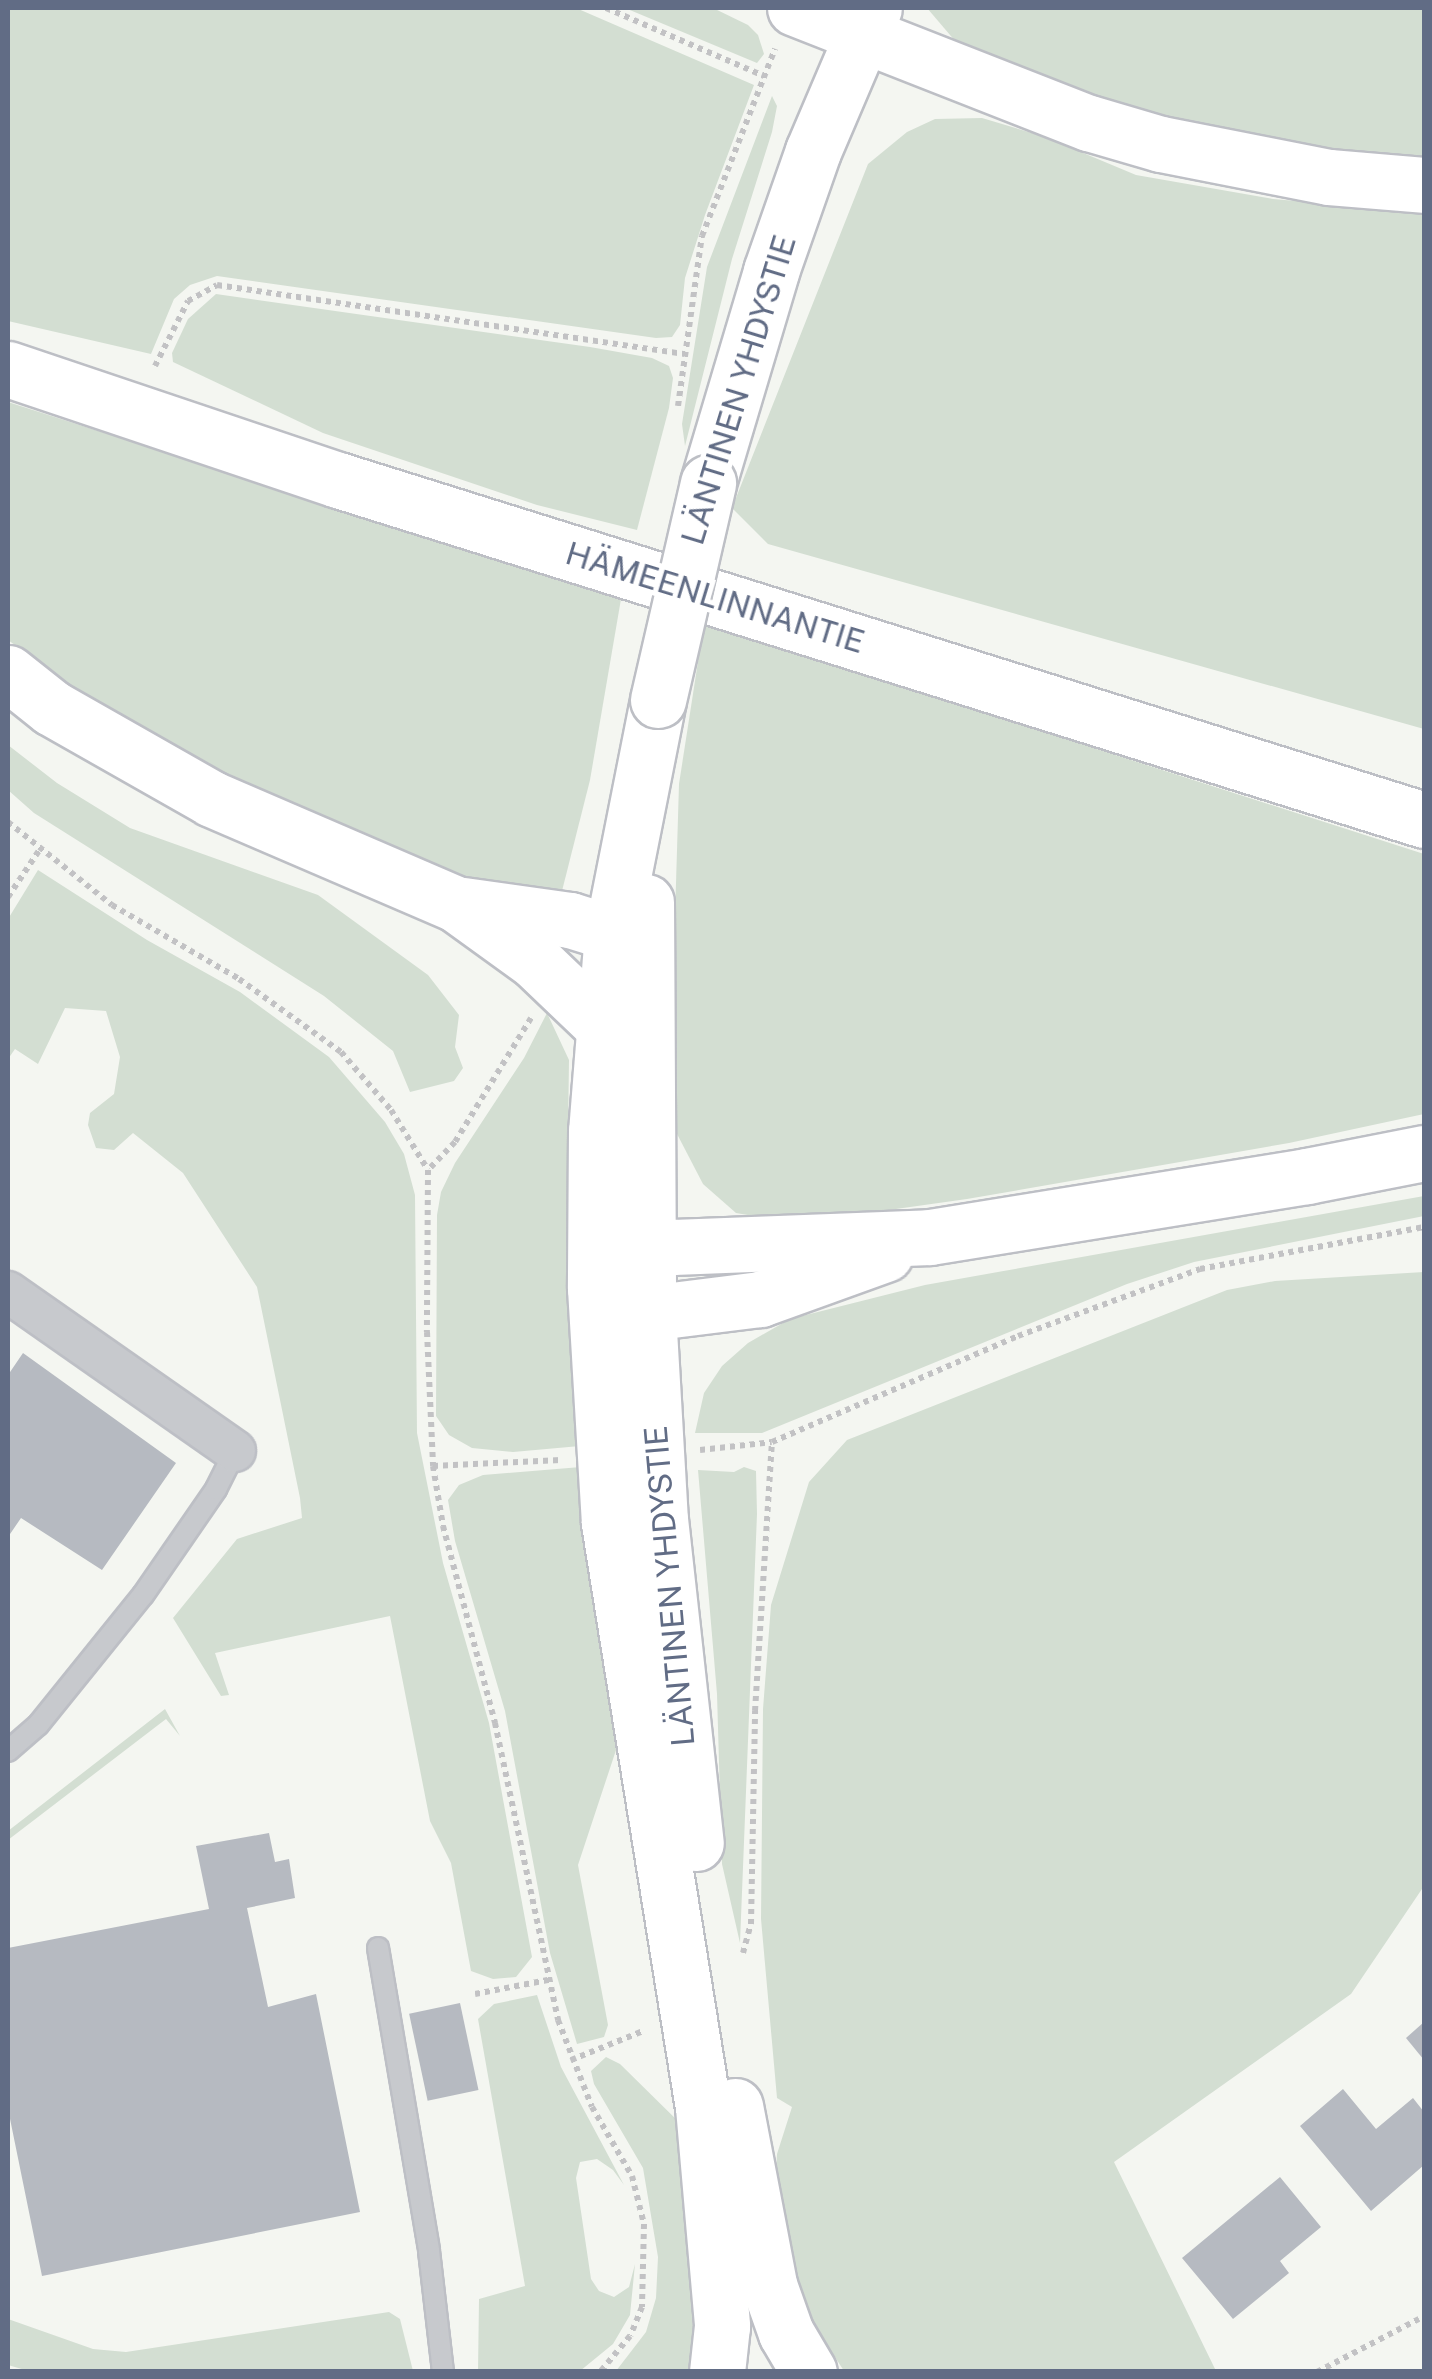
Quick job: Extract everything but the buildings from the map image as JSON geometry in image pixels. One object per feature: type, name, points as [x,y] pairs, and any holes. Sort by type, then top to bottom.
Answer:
[{"type":"main road","points":[[787,25],[868,20],[1089,123],[1161,144],[1330,177],[1424,185]]},
{"type":"main road","name":"LÄNTINEN YHDYSTIE","points":[[717,2372],[722,2326],[703,2107],[610,1523],[595,1288],[596,1132],[612,933],[658,700],[708,484],[771,271],[868,20]]},
{"type":"main road","name":"HÄMEENLINNANTIE","points":[[8,368],[338,480],[1424,820]]},
{"type":"main road","points":[[8,673],[52,708],[212,798],[456,904],[551,975],[603,1026]]},
{"type":"main road","name":"LÄNTINEN YHDYSTIE","points":[[644,784],[646,1253],[660,1519],[702,1893],[756,2228],[786,2333],[810,2372]]},
{"type":"main road","points":[[456,904],[570,920],[612,933]]},
{"type":"main road","points":[[595,1288],[646,1253],[672,1247],[930,1236],[1307,1176],[1424,1153]]},
{"type":"main road","points":[[595,1288],[648,1313],[760,1299],[930,1236]]},
{"type":"street","points":[[8,1292],[235,1450]]},
{"type":"lane","points":[[8,1750],[38,1725],[143,1595],[216,1489],[235,1450]]},
{"type":"lane","points":[[378,1948],[429,2251],[443,2372]]},
{"type":"path","points":[[606,8],[764,76]]},
{"type":"path","points":[[676,422],[702,236],[787,25]]},
{"type":"path","points":[[155,366],[188,301],[218,285],[685,354]]},
{"type":"path","points":[[8,822],[112,905],[239,979],[341,1052],[391,1110],[428,1170],[426,1332],[433,1466],[443,1526],[495,1723],[548,1980],[571,2060],[632,2176],[644,2224],[642,2307],[630,2336],[600,2372]]},
{"type":"path","points":[[8,897],[40,849]]},
{"type":"path","points":[[428,1170],[455,1142],[506,1062],[551,975]]},
{"type":"path","points":[[694,1451],[772,1442],[1018,1336],[1200,1269],[1424,1227]]},
{"type":"path","points":[[744,1954],[752,1924],[755,1711],[772,1442]]},
{"type":"path","points":[[433,1466],[456,1468],[580,1458]]},
{"type":"path","points":[[475,1994],[548,1980]]},
{"type":"path","points":[[571,2060],[648,2029]]},
{"type":"path","points":[[1316,2372],[1418,2319]]},
{"type":"shaded area","points":[[8,8],[576,8],[754,85],[705,215],[685,278],[680,325],[672,337],[656,338],[217,276],[190,285],[174,299],[151,354],[8,321]]},
{"type":"shaded area","points":[[625,8],[713,8],[748,25],[758,35],[764,54],[757,63]]},
{"type":"shaded area","points":[[927,8],[1424,8],[1424,171],[1147,123],[956,42]]},
{"type":"shaded area","points":[[772,96],[777,106],[772,132],[732,259],[685,446],[682,424],[707,267]]},
{"type":"shaded area","points":[[982,118],[1045,137],[1136,175],[1273,199],[1424,212],[1424,729],[768,544],[732,508],[868,164],[907,132],[935,119]]},
{"type":"shaded area","points":[[216,294],[590,347],[652,358],[669,366],[673,378],[669,408],[637,530],[537,505],[323,433],[173,362],[172,353],[188,319]]},
{"type":"shaded area","points":[[8,402],[621,599],[590,780],[562,891],[544,896],[522,893],[437,868],[224,777],[88,698],[8,640]]},
{"type":"shaded area","points":[[704,623],[1424,854],[1424,1114],[1289,1143],[967,1199],[839,1217],[765,1218],[736,1213],[703,1184],[676,1132],[670,1082],[679,784]]},
{"type":"shaded area","points":[[8,745],[57,783],[130,828],[318,895],[428,975],[459,1015],[455,1047],[463,1068],[454,1081],[410,1092],[393,1051],[324,996],[34,813],[8,790]]},
{"type":"shaded area","points":[[38,870],[147,940],[240,992],[329,1057],[385,1122],[404,1154],[415,1195],[417,1433],[443,1563],[489,1723],[532,1957],[516,1977],[493,1979],[471,1971],[451,1863],[430,1821],[390,1616],[215,1653],[229,1695],[221,1696],[173,1618],[237,1539],[302,1518],[300,1498],[257,1287],[183,1173],[133,1133],[114,1150],[96,1148],[88,1125],[90,1113],[114,1094],[120,1057],[106,1011],[65,1008],[38,1064],[15,1049],[8,1059],[8,919]]},
{"type":"shaded area","points":[[547,1013],[569,1060],[567,1206],[580,1446],[513,1452],[472,1448],[449,1435],[436,1416],[437,1215],[441,1192],[455,1163],[524,1058]]},
{"type":"shaded area","points":[[1424,1196],[1424,1216],[1194,1262],[1127,1284],[762,1433],[695,1433],[704,1393],[722,1366],[748,1343],[790,1319],[925,1285]]},
{"type":"shaded area","points":[[1424,1272],[1424,1886],[1351,1994],[1114,2162],[1216,2371],[844,2371],[811,2320],[786,2260],[775,2191],[777,2154],[792,2107],[777,2098],[761,1919],[763,1709],[771,1605],[809,1482],[847,1440],[1227,1290],[1275,1281]]},
{"type":"shaded area","points":[[581,1467],[620,1738],[578,1865],[608,2025],[604,2037],[577,2044],[550,1953],[505,1711],[455,1541],[448,1500],[459,1485],[483,1475]]},
{"type":"shaded area","points":[[744,1467],[756,1471],[757,1514],[740,1943],[722,1864],[717,1694],[698,1470],[734,1472]]},
{"type":"shaded area","points":[[165,1709],[180,1736],[166,1719],[8,1840],[8,1831]]},
{"type":"shaded area","points":[[537,1995],[561,2067],[624,2185],[613,2170],[597,2159],[580,2162],[576,2178],[591,2279],[599,2291],[614,2297],[629,2287],[635,2264],[630,2315],[613,2344],[580,2371],[478,2371],[479,2299],[525,2286],[478,2019],[494,2004]]},
{"type":"shaded area","points":[[606,2057],[620,2064],[684,2127],[698,2326],[692,2371],[616,2371],[646,2332],[656,2298],[658,2257],[643,2168],[594,2084],[591,2071]]},
{"type":"shaded area","points":[[389,2312],[400,2319],[413,2371],[32,2372],[8,2365],[8,2319],[93,2349],[126,2352]]}]
